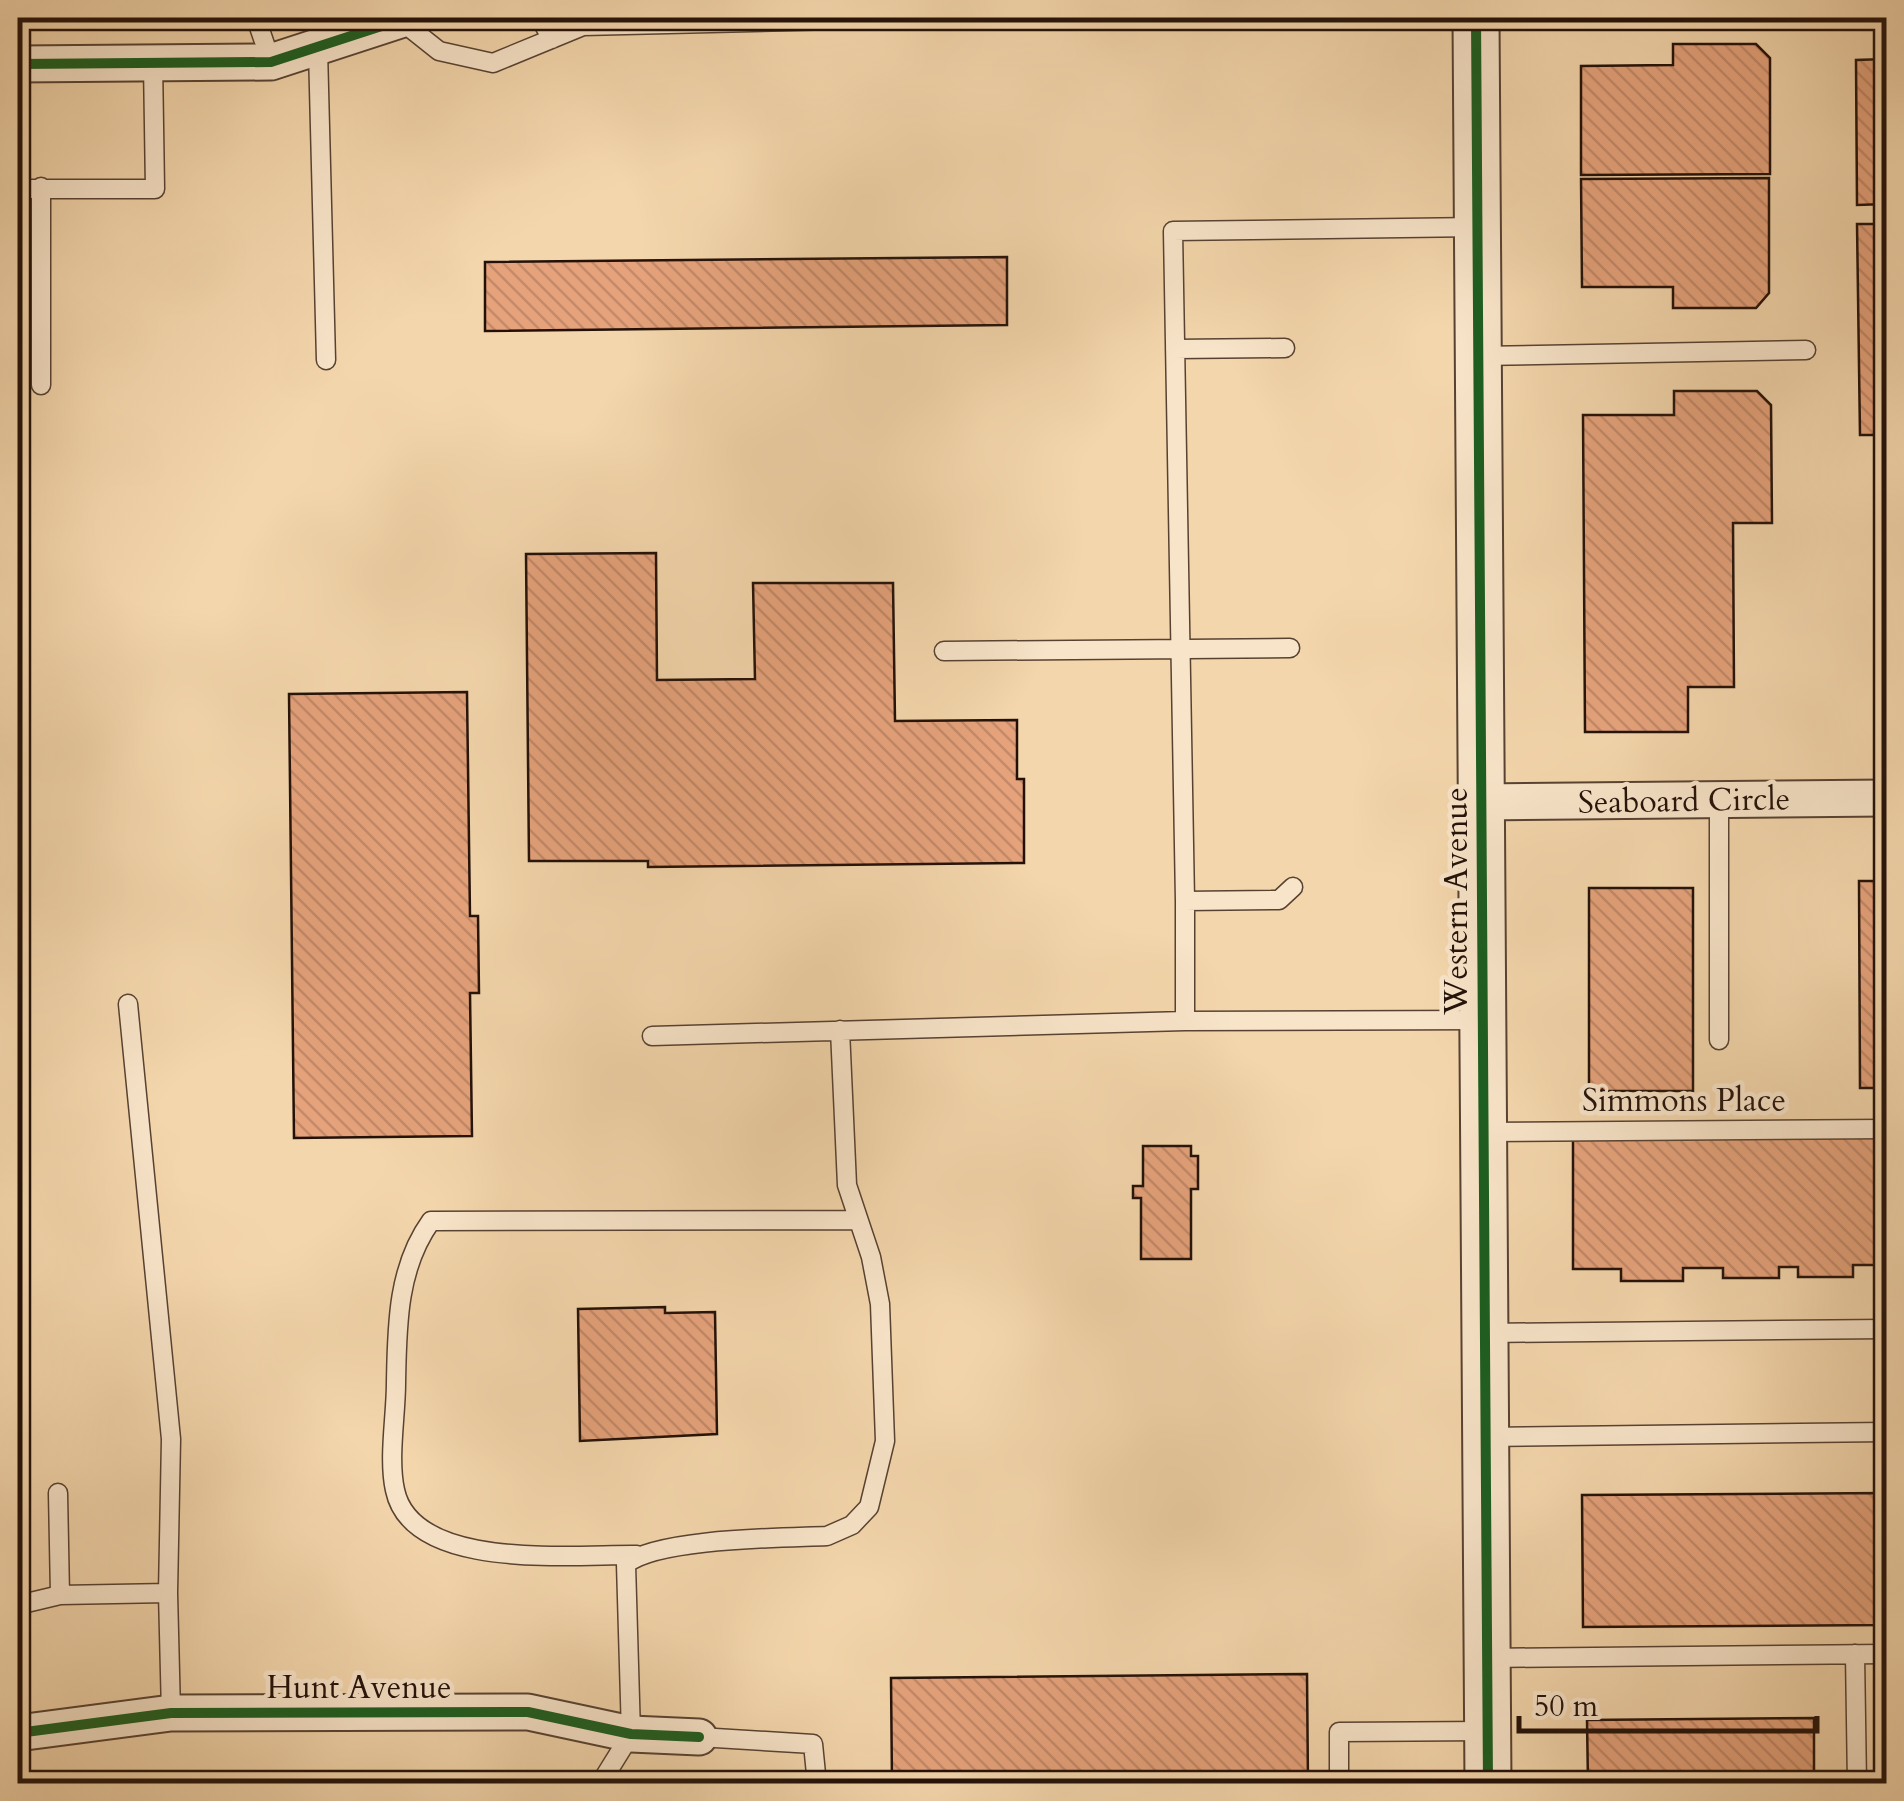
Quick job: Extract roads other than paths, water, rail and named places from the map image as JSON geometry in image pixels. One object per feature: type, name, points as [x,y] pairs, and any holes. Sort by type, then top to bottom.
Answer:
[{"type":"street","name":"Western Avenue","points":[[1476,18],[1488,1784]]},
{"type":"street","points":[[18,64],[271,62],[318,50],[400,20]]},
{"type":"street","name":"Seaboard Circle","points":[[1482,802],[1886,798]]},
{"type":"street","name":"Hunt Avenue","points":[[18,1733],[171,1713],[528,1712],[631,1734],[699,1738]]},
{"type":"lane","points":[[256,18],[271,62]]},
{"type":"lane","points":[[540,18],[552,39]]},
{"type":"lane","points":[[400,20],[440,51],[493,63],[583,26],[918,18]]},
{"type":"lane","points":[[318,50],[326,360]]},
{"type":"lane","points":[[18,189],[155,190],[152,63]]},
{"type":"lane","points":[[41,188],[42,386]]},
{"type":"lane","points":[[1185,1021],[1173,231],[1478,226]]},
{"type":"lane","points":[[1174,349],[1285,348]]},
{"type":"lane","points":[[1479,356],[1806,350]]},
{"type":"lane","points":[[944,651],[1290,648]]},
{"type":"lane","points":[[1718,799],[1719,1040]]},
{"type":"lane","points":[[1185,900],[1279,900],[1293,887]]},
{"type":"lane","points":[[128,1004],[171,1439],[171,1713]]},
{"type":"lane","points":[[652,1036],[1185,1021],[1482,1020]]},
{"type":"lane","points":[[840,1030],[847,1184],[871,1258],[880,1304],[885,1441],[870,1507],[852,1525],[828,1536],[637,1555],[455,1548],[412,1524],[395,1491],[397,1319],[414,1245],[430,1221],[857,1220]]},
{"type":"lane","name":"Simmons Place","points":[[1482,1132],[1886,1129]]},
{"type":"lane","points":[[1484,1333],[1886,1329]]},
{"type":"lane","points":[[1485,1438],[1886,1432]]},
{"type":"lane","points":[[58,1493],[60,1595]]},
{"type":"lane","points":[[600,1784],[631,1734],[624,1572],[637,1555]]},
{"type":"lane","points":[[18,1605],[60,1595],[168,1593]]},
{"type":"lane","points":[[1855,1654],[1857,1784]]},
{"type":"lane","points":[[1486,1658],[1886,1654]]},
{"type":"lane","points":[[1339,1784],[1339,1732],[1488,1732]]},
{"type":"lane","points":[[699,1738],[812,1744],[817,1784]]}]
